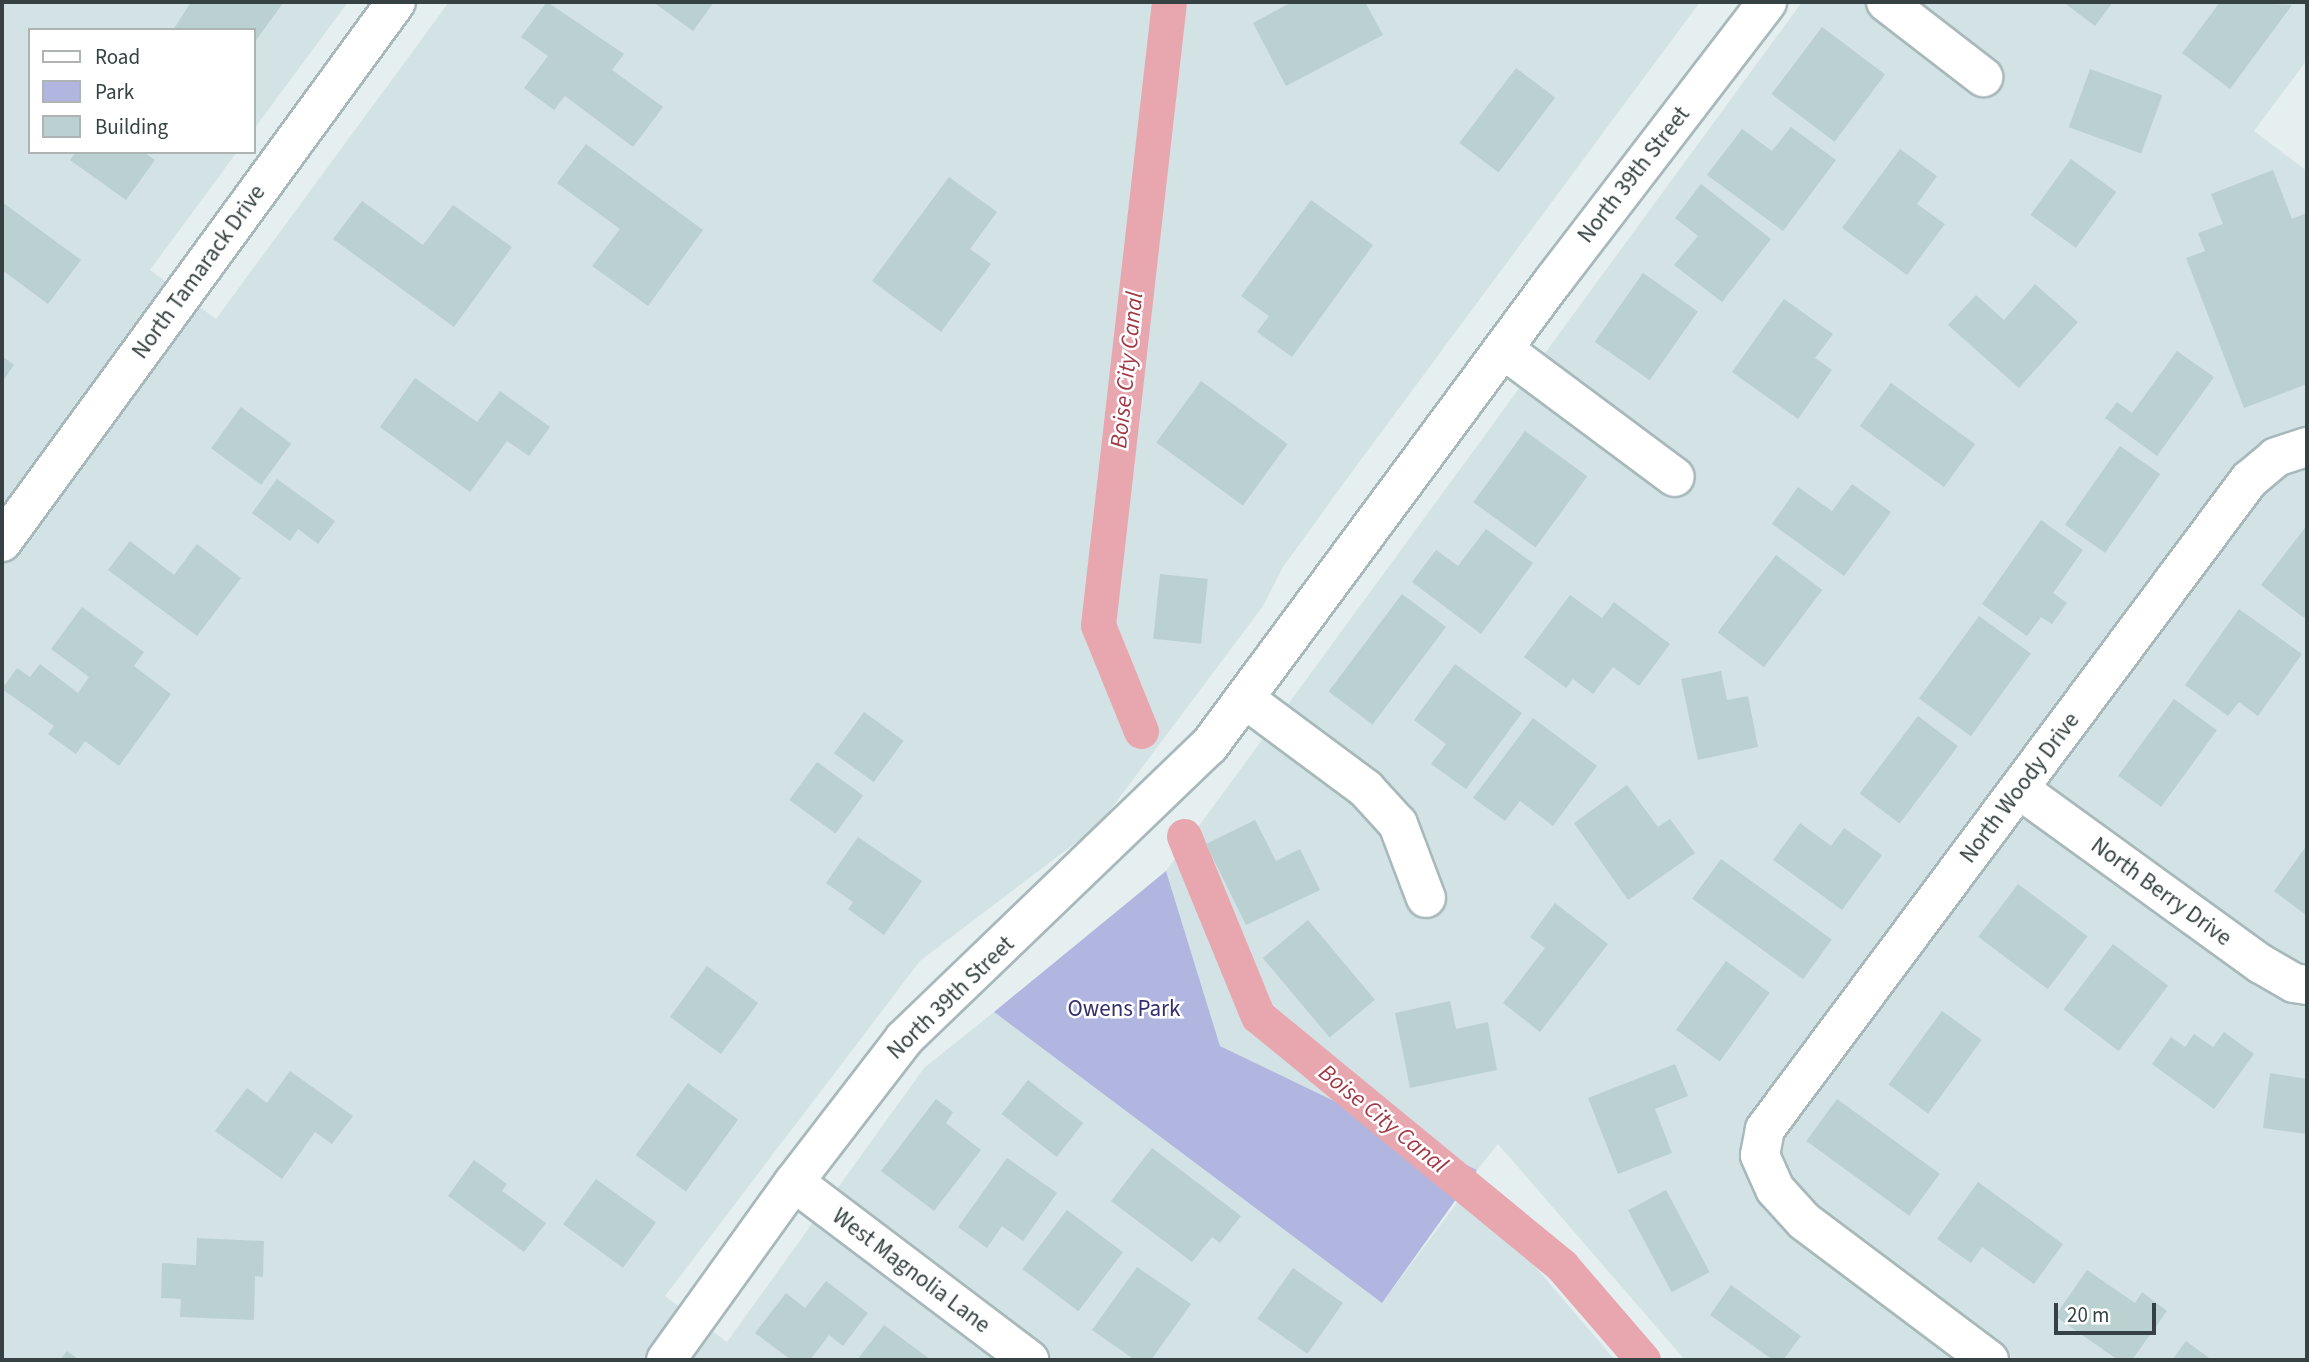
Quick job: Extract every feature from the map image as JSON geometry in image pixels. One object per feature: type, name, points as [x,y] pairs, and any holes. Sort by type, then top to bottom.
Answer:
[{"type":"street","name":"North Tamarack Drive","points":[[2,542],[396,2]]},
{"type":"street","name":"North 39th Street","points":[[666,1360],[794,1182],[905,1039],[1149,808],[1209,746],[1503,349],[1767,2]]},
{"type":"street","points":[[1886,2],[1983,77]]},
{"type":"street","points":[[1503,349],[1675,477]]},
{"type":"street","name":"North Woody Drive","points":[[1989,1360],[1804,1221],[1775,1189],[1760,1155],[1765,1129],[2249,480],[2276,457],[2307,447]]},
{"type":"street","points":[[1245,699],[1366,789],[1398,824],[1426,898]]},
{"type":"street","name":"North Berry Drive","points":[[2019,789],[2261,964],[2307,985]]},
{"type":"street","name":"West Magnolia Lane","points":[[794,1182],[1029,1360]]},
{"type":"shaded area","points":[[2,2],[348,2],[256,126],[256,28],[28,28],[28,154],[236,154],[150,270],[216,319],[449,2],[1700,2],[1354,469],[1283,567],[1263,606],[1099,825],[920,961],[665,1296],[727,1342],[924,1068],[994,1012],[1382,1303],[1468,1188],[1615,1360],[2,1360]]},
{"type":"shaded area","points":[[1802,2],[2307,2],[2307,60],[2254,131],[2307,171],[2307,1360],[1685,1360],[1498,1144],[1477,1170],[1220,1046],[1166,871]]},
{"type":"green space","name":"Owens Park","points":[[1166,871],[1220,1046],[1477,1170],[1382,1303],[994,1012]]},
{"type":"building","points":[[191,2],[283,3],[256,40],[256,28],[174,28]]},
{"type":"building","points":[[547,2],[624,54],[612,70],[663,107],[633,147],[565,96],[554,110],[524,88],[548,56],[521,37]]},
{"type":"building","points":[[653,2],[714,2],[693,31]]},
{"type":"building","points":[[1292,2],[1365,2],[1383,35],[1286,86],[1253,23]]},
{"type":"building","points":[[2063,2],[2113,2],[2095,26]]},
{"type":"building","points":[[2220,2],[2292,5],[2230,89],[2182,53]]},
{"type":"building","points":[[1822,27],[1885,75],[1835,142],[1771,94]]},
{"type":"building","points":[[1516,68],[1555,97],[1499,173],[1459,143]]},
{"type":"building","points":[[2090,69],[2162,95],[2141,154],[2069,127]]},
{"type":"building","points":[[1791,127],[1836,160],[1783,231],[1707,175],[1742,129],[1772,151]]},
{"type":"building","points":[[586,144],[703,230],[648,306],[592,266],[620,229],[557,183]]},
{"type":"building","points":[[1900,149],[1937,176],[1917,204],[1945,224],[1907,275],[1842,228]]},
{"type":"building","points":[[74,154],[147,154],[155,160],[126,200],[70,160]]},
{"type":"building","points":[[2071,159],[2116,192],[2076,248],[2030,215]]},
{"type":"building","points":[[2273,170],[2292,219],[2307,213],[2307,384],[2244,408],[2186,258],[2205,251],[2198,233],[2223,224],[2211,194]]},
{"type":"building","points":[[949,177],[997,212],[970,249],[991,264],[941,332],[872,281]]},
{"type":"building","points":[[1701,184],[1771,239],[1722,302],[1674,265],[1698,236],[1675,218]]},
{"type":"building","points":[[1311,200],[1373,245],[1292,357],[1257,332],[1269,316],[1241,296]]},
{"type":"building","points":[[362,201],[423,245],[453,205],[512,247],[454,327],[333,239]]},
{"type":"building","points":[[2,202],[81,260],[48,304],[2,270]]},
{"type":"building","points":[[1643,273],[1698,311],[1650,380],[1595,342]]},
{"type":"building","points":[[2035,284],[2078,322],[2019,388],[1948,325],[1976,295],[2004,320]]},
{"type":"building","points":[[1784,299],[1833,334],[1815,358],[1832,370],[1798,419],[1732,372]]},
{"type":"building","points":[[2177,351],[2214,377],[2157,456],[2105,418],[2117,402],[2132,413]]},
{"type":"building","points":[[2,356],[14,365],[2,382]]},
{"type":"building","points":[[415,378],[477,422],[500,391],[550,427],[529,456],[507,441],[470,492],[380,427]]},
{"type":"building","points":[[1201,381],[1288,444],[1243,505],[1156,442]]},
{"type":"building","points":[[1891,383],[1975,444],[1944,487],[1860,426]]},
{"type":"building","points":[[241,407],[291,443],[261,485],[211,448]]},
{"type":"building","points":[[1525,431],[1587,476],[1536,547],[1473,502]]},
{"type":"building","points":[[2120,446],[2160,474],[2105,553],[2065,525]]},
{"type":"building","points":[[277,479],[335,521],[318,544],[298,529],[290,541],[252,513]]},
{"type":"building","points":[[1852,484],[1891,512],[1844,576],[1772,524],[1798,487],[1832,511]]},
{"type":"building","points":[[2041,520],[2083,550],[2053,593],[2067,603],[2052,624],[2041,617],[2027,636],[1982,604]]},
{"type":"building","points":[[2307,525],[2307,613],[2304,618],[2261,585]]},
{"type":"building","points":[[1486,529],[1533,563],[1481,634],[1412,582],[1436,550],[1458,566]]},
{"type":"building","points":[[130,541],[174,575],[197,544],[241,578],[197,636],[108,570]]},
{"type":"building","points":[[1776,555],[1822,590],[1764,667],[1718,632]]},
{"type":"building","points":[[1160,574],[1208,579],[1201,644],[1153,639]]},
{"type":"building","points":[[1402,594],[1446,627],[1373,725],[1329,691]]},
{"type":"building","points":[[1570,595],[1602,618],[1614,602],[1670,644],[1639,686],[1613,667],[1593,694],[1573,679],[1566,688],[1524,657]]},
{"type":"building","points":[[82,607],[144,652],[134,666],[171,694],[119,766],[85,741],[76,754],[48,734],[54,726],[2,689],[17,668],[30,677],[40,664],[78,693],[89,677],[51,649]]},
{"type":"building","points":[[2239,609],[2302,654],[2258,716],[2239,702],[2228,716],[2185,685]]},
{"type":"building","points":[[1979,616],[2031,654],[1971,736],[1919,699]]},
{"type":"building","points":[[1455,664],[1522,713],[1466,789],[1431,764],[1446,744],[1414,720]]},
{"type":"building","points":[[1721,671],[1727,700],[1748,696],[1758,747],[1698,760],[1681,679]]},
{"type":"building","points":[[2174,699],[2217,730],[2161,807],[2118,776]]},
{"type":"building","points":[[864,712],[904,741],[874,782],[834,753]]},
{"type":"building","points":[[1918,716],[1958,746],[1900,824],[1860,793]]},
{"type":"building","points":[[1533,718],[1597,766],[1553,826],[1520,801],[1505,821],[1473,798]]},
{"type":"building","points":[[817,762],[863,796],[835,834],[789,800]]},
{"type":"building","points":[[1627,785],[1658,827],[1670,819],[1695,853],[1628,900],[1574,823]]},
{"type":"building","points":[[1255,820],[1276,861],[1300,849],[1320,890],[1246,925],[1206,844]]},
{"type":"building","points":[[1800,823],[1831,846],[1844,828],[1882,855],[1842,910],[1773,860]]},
{"type":"building","points":[[858,837],[922,881],[884,935],[848,909],[853,902],[826,883]]},
{"type":"building","points":[[2307,845],[2307,916],[2274,891]]},
{"type":"building","points":[[1721,859],[1832,940],[1803,979],[1692,899]]},
{"type":"building","points":[[2018,884],[2087,936],[2048,989],[1978,937]]},
{"type":"building","points":[[1555,903],[1608,944],[1540,1032],[1503,1003],[1545,948],[1530,937]]},
{"type":"building","points":[[1308,920],[1375,1000],[1330,1038],[1263,958]]},
{"type":"building","points":[[2113,944],[2168,986],[2119,1051],[2064,1009]]},
{"type":"building","points":[[1726,961],[1770,993],[1720,1062],[1676,1030]]},
{"type":"building","points":[[707,966],[758,1003],[721,1054],[670,1017]]},
{"type":"building","points":[[1450,1001],[1456,1029],[1488,1022],[1497,1070],[1410,1088],[1395,1013]]},
{"type":"building","points":[[1942,1011],[1982,1040],[1928,1113],[1889,1085]]},
{"type":"building","points":[[2224,1032],[2254,1054],[2214,1109],[2152,1064],[2171,1037],[2185,1047],[2194,1034],[2213,1047]]},
{"type":"building","points":[[1675,1064],[1688,1096],[1655,1109],[1672,1153],[1618,1174],[1588,1098]]},
{"type":"building","points":[[290,1071],[353,1116],[332,1144],[315,1132],[282,1179],[215,1131],[247,1088],[267,1103]]},
{"type":"building","points":[[2270,1073],[2307,1079],[2307,1134],[2263,1128]]},
{"type":"building","points":[[1028,1080],[1083,1123],[1057,1157],[1002,1114]]},
{"type":"building","points":[[688,1083],[738,1119],[686,1191],[636,1155]]},
{"type":"building","points":[[936,1099],[953,1112],[946,1123],[981,1150],[934,1211],[881,1171]]},
{"type":"building","points":[[1837,1099],[1940,1174],[1909,1216],[1806,1141]]},
{"type":"building","points":[[1152,1148],[1241,1216],[1220,1243],[1212,1237],[1192,1262],[1111,1201]]},
{"type":"building","points":[[1007,1158],[1057,1193],[1023,1241],[1002,1226],[987,1248],[958,1227]]},
{"type":"building","points":[[474,1160],[507,1184],[502,1191],[546,1223],[524,1252],[448,1196]]},
{"type":"building","points":[[596,1179],[656,1222],[623,1268],[563,1224]]},
{"type":"building","points":[[1978,1182],[2063,1244],[2034,1284],[1982,1247],[1971,1263],[1937,1239]]},
{"type":"building","points":[[1666,1190],[1710,1272],[1672,1292],[1628,1210]]},
{"type":"building","points":[[1067,1210],[1123,1252],[1078,1311],[1022,1269]]},
{"type":"building","points":[[197,1238],[264,1241],[263,1277],[255,1276],[254,1320],[180,1317],[181,1299],[161,1298],[162,1263],[196,1265]]},
{"type":"building","points":[[1137,1267],[1191,1304],[1151,1360],[1135,1360],[1092,1330]]},
{"type":"building","points":[[1293,1268],[1343,1303],[1307,1354],[1257,1319]]},
{"type":"building","points":[[2087,1270],[2135,1303],[2142,1292],[2167,1311],[2132,1360],[2118,1360],[2055,1316]]},
{"type":"building","points":[[826,1281],[868,1313],[843,1346],[829,1335],[810,1360],[791,1360],[755,1333],[786,1293],[805,1308]]},
{"type":"building","points":[[1731,1285],[1801,1336],[1783,1360],[1773,1360],[1710,1315]]},
{"type":"building","points":[[884,1325],[931,1360],[857,1360]]},
{"type":"building","points":[[2186,1341],[2212,1360],[2172,1360]]},
{"type":"building","points":[[67,1351],[79,1360],[60,1360]]},
{"type":"waterway","name":"Boise City Canal","points":[[1141,731],[1098,625],[1169,2]]},
{"type":"waterway","name":"Boise City Canal","points":[[1184,836],[1258,1016],[1562,1266],[1643,1360]]}]
